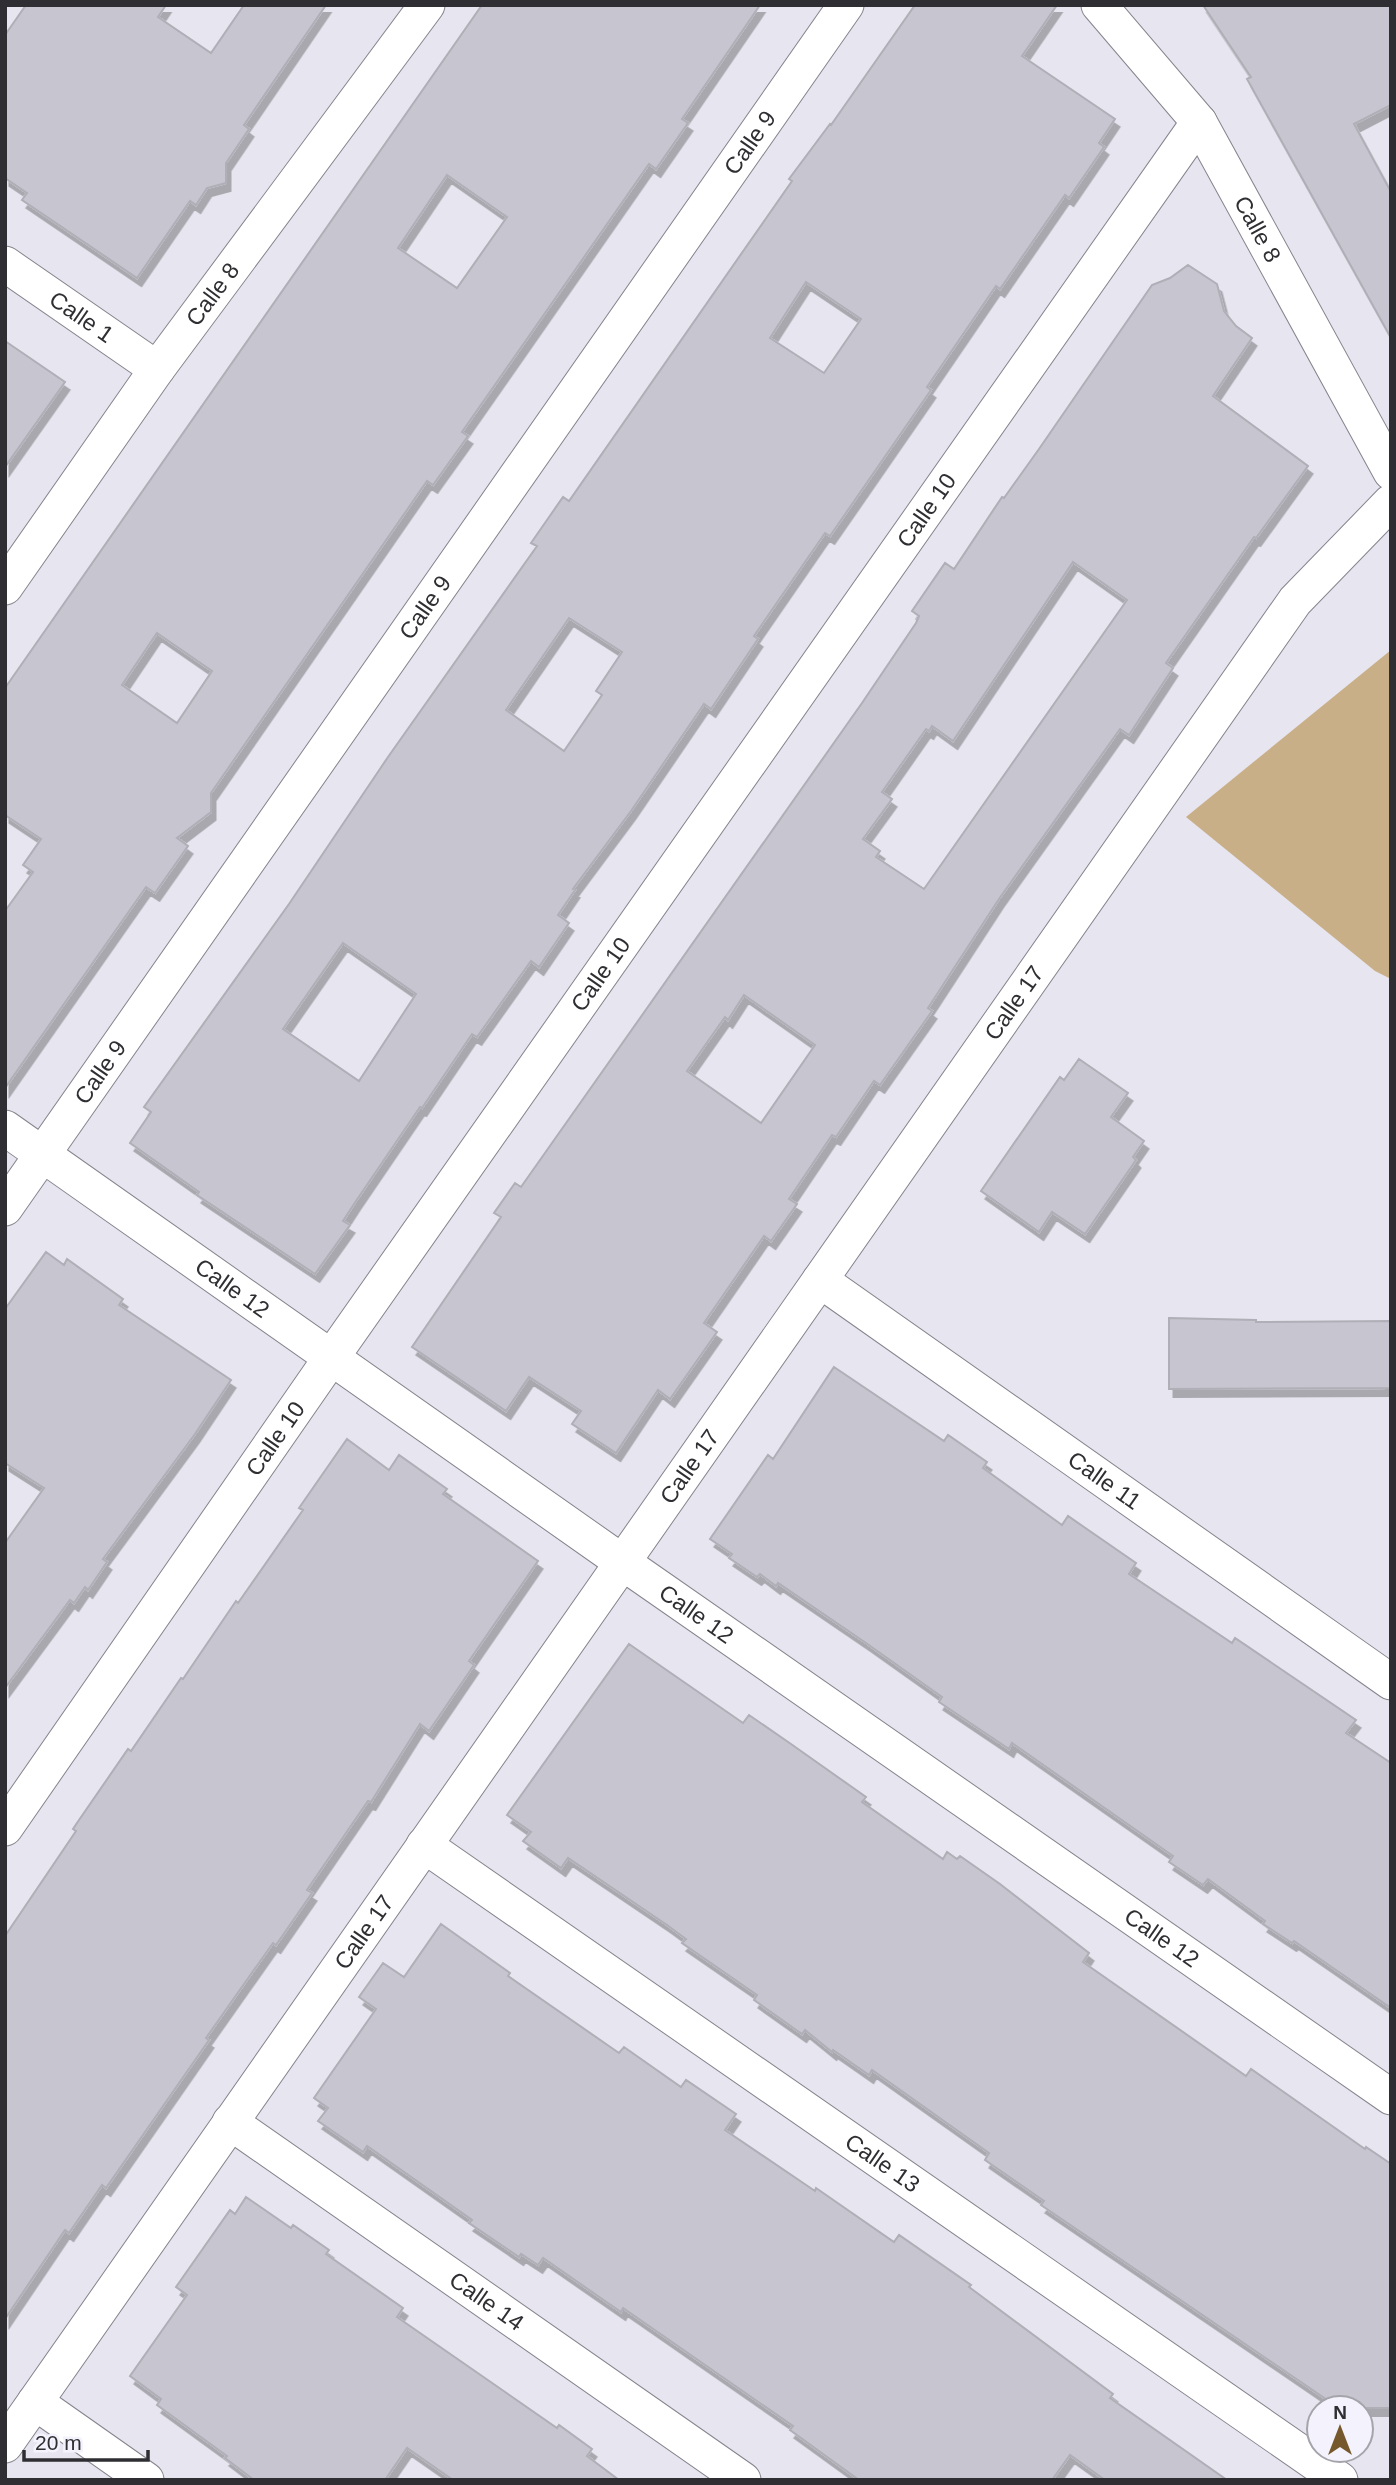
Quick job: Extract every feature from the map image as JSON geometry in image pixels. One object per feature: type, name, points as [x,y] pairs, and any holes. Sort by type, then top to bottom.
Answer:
[{"type":"street","name":"Calle 8","points":[[5,587],[157,369],[427,5]]},
{"type":"street","name":"Calle 9","points":[[5,1208],[846,5]]},
{"type":"street","name":"Calle 8","points":[[1099,5],[1199,122],[1391,472]]},
{"type":"street","name":"Calle 10","points":[[5,1828],[331,1358],[1199,122]]},
{"type":"street","name":"Calle 1","points":[[5,264],[157,369]]},
{"type":"street","name":"Calle 17","points":[[5,2445],[1295,601],[1391,502]]},
{"type":"street","name":"Calle 12","points":[[5,1128],[622,1562],[1391,2097]]},
{"type":"street","name":"Calle 11","points":[[820,1280],[1391,1682]]},
{"type":"street","name":"Calle 13","points":[[424,1845],[1340,2480]]},
{"type":"street","name":"Calle 14","points":[[230,2122],[743,2480]]},
{"type":"street","points":[[35,2402],[146,2480]]},
{"type":"shaded area","points":[[1391,650],[1391,979],[1375,971],[1186,817]]},
{"type":"building","points":[[26,5],[166,5],[158,17],[211,53],[244,5],[326,5],[244,125],[249,129],[226,163],[226,183],[207,188],[196,205],[190,201],[137,278],[22,200],[27,193],[5,178],[5,35]]},
{"type":"building","points":[[482,5],[760,5],[682,119],[688,123],[656,169],[649,164],[462,432],[468,436],[433,485],[427,481],[211,793],[211,812],[177,838],[188,846],[155,893],[146,887],[5,1088],[5,911],[33,872],[23,865],[41,839],[5,815],[5,688]],"holes":[[[447,175],[507,217],[457,288],[398,248]],[[157,633],[212,671],[177,723],[122,685]]]},
{"type":"building","points":[[915,5],[1057,5],[1022,56],[1115,119],[1099,143],[1104,147],[1069,198],[1065,195],[1000,289],[996,286],[927,387],[931,390],[830,536],[825,533],[754,636],[758,639],[711,709],[704,704],[631,811],[573,889],[575,890],[558,915],[569,923],[539,967],[531,961],[477,1037],[472,1034],[356,1201],[343,1221],[350,1225],[315,1274],[197,1195],[199,1192],[130,1143],[151,1112],[144,1107],[289,904],[388,757],[537,546],[531,543],[563,497],[569,501],[792,181],[789,179],[831,125]],"holes":[[[806,282],[861,319],[824,373],[770,338]],[[569,618],[622,652],[596,691],[602,695],[564,751],[506,710]],[[343,943],[416,994],[359,1081],[283,1029]]]},
{"type":"building","points":[[1203,5],[1391,5],[1391,105],[1354,124],[1391,192],[1391,338],[1247,79],[1251,77]]},
{"type":"building","points":[[1188,265],[1217,284],[1224,311],[1236,326],[1252,338],[1213,396],[1308,466],[1256,538],[1254,537],[1166,663],[1173,668],[1129,735],[1120,729],[999,899],[928,1008],[932,1011],[880,1085],[874,1081],[836,1137],[832,1135],[789,1199],[797,1204],[771,1241],[764,1236],[704,1323],[717,1332],[670,1399],[658,1390],[616,1453],[572,1424],[581,1411],[529,1377],[506,1411],[412,1347],[501,1217],[494,1213],[515,1183],[521,1187],[862,703],[916,623],[919,616],[912,611],[945,563],[954,569],[1152,285],[1170,278]],"holes":[[[1073,562],[1127,600],[924,889],[876,857],[880,851],[863,839],[892,799],[882,792],[926,729],[929,731],[932,726],[953,741]],[[744,995],[815,1045],[761,1123],[687,1071],[725,1017],[728,1020]]]},
{"type":"building","points":[[5,341],[65,382],[5,467]]},
{"type":"building","points":[[1079,1059],[1128,1093],[1111,1117],[1144,1141],[1133,1157],[1136,1160],[1085,1234],[1052,1212],[1039,1232],[981,1191],[1060,1077],[1064,1080]]},
{"type":"building","points":[[46,1252],[64,1265],[67,1259],[123,1299],[119,1305],[231,1380],[195,1434],[103,1559],[107,1562],[88,1590],[85,1587],[74,1603],[70,1600],[5,1688],[5,1543],[44,1488],[5,1463],[5,1309]]},
{"type":"building","points":[[1169,1318],[1256,1322],[1391,1321],[1391,1388],[1169,1389]]},
{"type":"building","points":[[834,1367],[944,1441],[948,1435],[987,1462],[983,1468],[1062,1525],[1068,1516],[1136,1563],[1129,1574],[1232,1643],[1235,1638],[1356,1720],[1346,1733],[1391,1763],[1391,2008],[1294,1941],[1292,1943],[1263,1924],[1265,1921],[1208,1879],[1203,1885],[1169,1862],[1173,1856],[1012,1743],[1009,1749],[939,1702],[942,1697],[778,1583],[776,1586],[760,1574],[757,1577],[729,1558],[732,1554],[710,1539],[768,1455],[773,1459]]},
{"type":"building","points":[[347,1439],[389,1470],[399,1455],[447,1489],[443,1494],[538,1561],[469,1661],[474,1665],[429,1731],[420,1724],[371,1802],[368,1801],[307,1890],[312,1893],[276,1945],[273,1943],[206,2038],[209,2040],[106,2188],[102,2185],[69,2233],[65,2230],[5,2319],[5,1936],[76,1831],[73,1829],[79,1820],[128,1749],[131,1751],[181,1678],[183,1679],[236,1601],[238,1603],[303,1510],[299,1508]]},
{"type":"building","points":[[629,1644],[743,1723],[749,1715],[866,1797],[862,1802],[943,1859],[947,1852],[957,1859],[960,1856],[1089,1953],[1083,1962],[1246,2076],[1251,2069],[1365,2149],[1366,2147],[1391,2164],[1391,2408],[1375,2408],[1375,2394],[1318,2394],[1041,2205],[1044,2201],[985,2160],[989,2153],[872,2070],[869,2075],[833,2050],[832,2052],[805,2030],[802,2034],[754,2000],[757,1995],[682,1943],[686,1939],[667,1925],[568,1858],[561,1868],[523,1841],[531,1832],[507,1815]]},
{"type":"building","points":[[441,1924],[510,1973],[508,1976],[619,2053],[624,2047],[681,2087],[686,2080],[736,2114],[725,2130],[894,2242],[899,2235],[971,2285],[969,2287],[1113,2394],[1110,2398],[1227,2480],[1105,2480],[1070,2455],[1052,2480],[859,2480],[790,2430],[793,2426],[623,2308],[621,2312],[543,2258],[538,2265],[521,2254],[519,2257],[469,2223],[472,2220],[367,2146],[363,2152],[318,2121],[328,2108],[314,2098],[376,2009],[359,1997],[383,1963],[404,1977]]},
{"type":"building","points":[[246,2197],[329,2250],[326,2254],[403,2308],[397,2317],[557,2428],[559,2425],[592,2449],[587,2456],[619,2480],[453,2480],[407,2448],[385,2480],[254,2480],[225,2458],[227,2456],[157,2405],[161,2399],[130,2376],[187,2295],[176,2287],[230,2210],[235,2214]]}]
